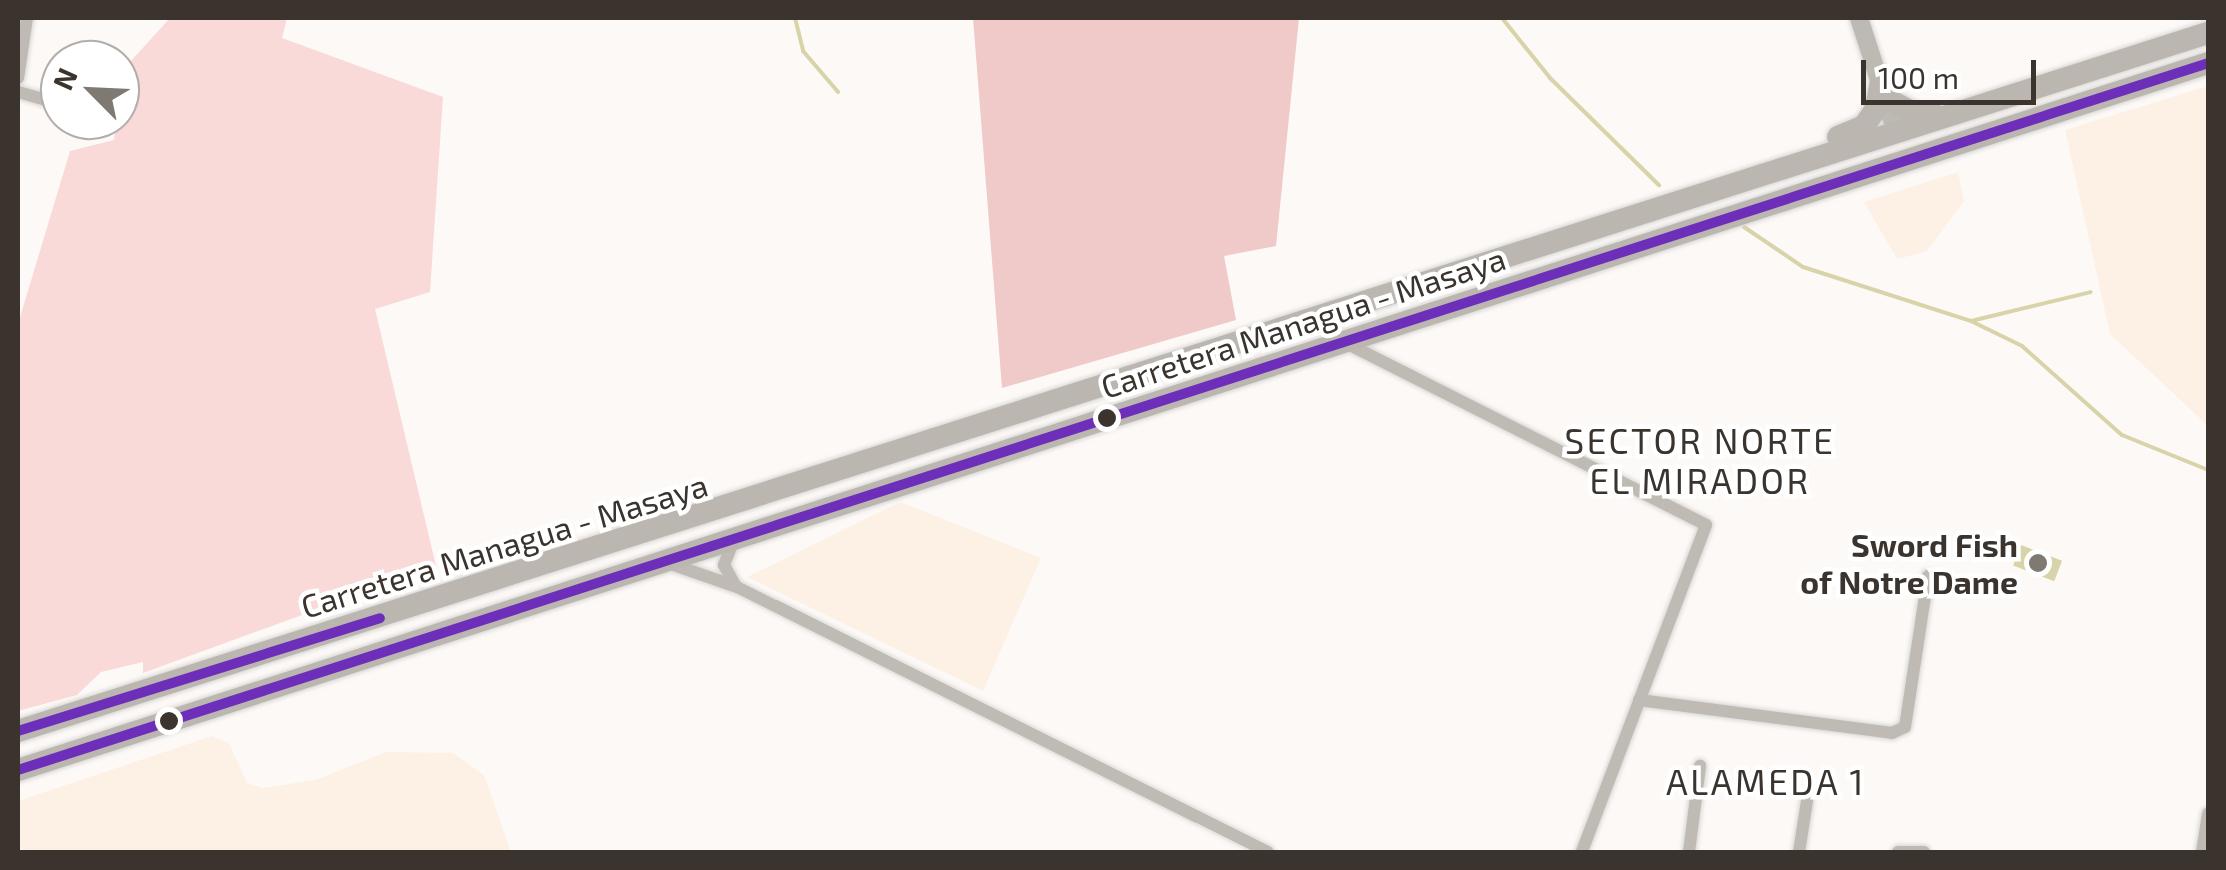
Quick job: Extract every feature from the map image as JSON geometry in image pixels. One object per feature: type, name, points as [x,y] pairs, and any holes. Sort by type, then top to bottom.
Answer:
[{"type":"highway","name":"Carretera Managua - Masaya","points":[[18,731],[2208,33]]},
{"type":"highway","name":"Carretera Managua - Masaya","points":[[18,770],[2208,63]]},
{"type":"highway","points":[[1799,163],[1864,126],[1876,110],[1883,90],[1917,115],[1949,114]]},
{"type":"highway","points":[[1776,203],[1798,186],[1882,158],[1896,132],[1916,146],[1990,125],[2024,123]]},
{"type":"street","points":[[18,78],[27,18]]},
{"type":"street","points":[[1858,18],[1896,132]]},
{"type":"street","points":[[1346,343],[1706,525],[1582,852]]},
{"type":"street","points":[[734,540],[724,565],[737,586]]},
{"type":"street","points":[[659,563],[737,586],[1268,852]]},
{"type":"street","points":[[1639,700],[1892,733],[1905,726],[1928,576]]},
{"type":"street","points":[[1689,852],[1700,766]]},
{"type":"street","points":[[1800,852],[1806,801]]},
{"type":"street","points":[[2202,852],[2208,814]]},
{"type":"street","points":[[1898,852],[1924,852]]},
{"type":"shaded area","points":[[170,18],[287,18],[282,38],[443,97],[430,292],[375,309],[436,566],[143,673],[143,662],[101,672],[77,695],[18,711],[18,324],[70,151],[114,140],[140,140],[140,51]]},
{"type":"shaded area","points":[[973,18],[1299,18],[1276,246],[1224,256],[1236,320],[1002,388]]},
{"type":"shaded area","points":[[2208,86],[2208,426],[2110,334],[2065,130]]},
{"type":"shaded area","points":[[1958,172],[1964,201],[1927,251],[1897,259],[1864,202]]},
{"type":"shaded area","points":[[900,502],[1041,558],[983,691],[747,577]]},
{"type":"shaded area","name":"Sword Fish of Notre Dame","points":[[2021,545],[2062,561],[2054,581],[2013,566]]},
{"type":"shaded area","points":[[212,736],[229,743],[247,783],[263,788],[315,780],[386,752],[453,753],[484,775],[511,852],[18,852],[18,801]]},
{"type":"waterway","points":[[795,18],[803,51],[838,92]]},
{"type":"waterway","points":[[1502,18],[1550,78],[1659,185]]},
{"type":"waterway","points":[[1744,227],[1803,267],[1971,321],[2091,292]]},
{"type":"waterway","points":[[1971,321],[2022,346],[2122,435],[2208,470]]},
{"type":"transit line","points":[[18,770],[2208,63]]},
{"type":"transit line","points":[[18,731],[380,618]]},
{"type":"place","name":"Sword Fish of Notre Dame","points":[[2038,563]]},
{"type":"district","name":"SECTOR NORTE EL MIRADOR","points":[[1700,460]]},
{"type":"district","name":"ALAMEDA 1","points":[[1766,781]]}]
